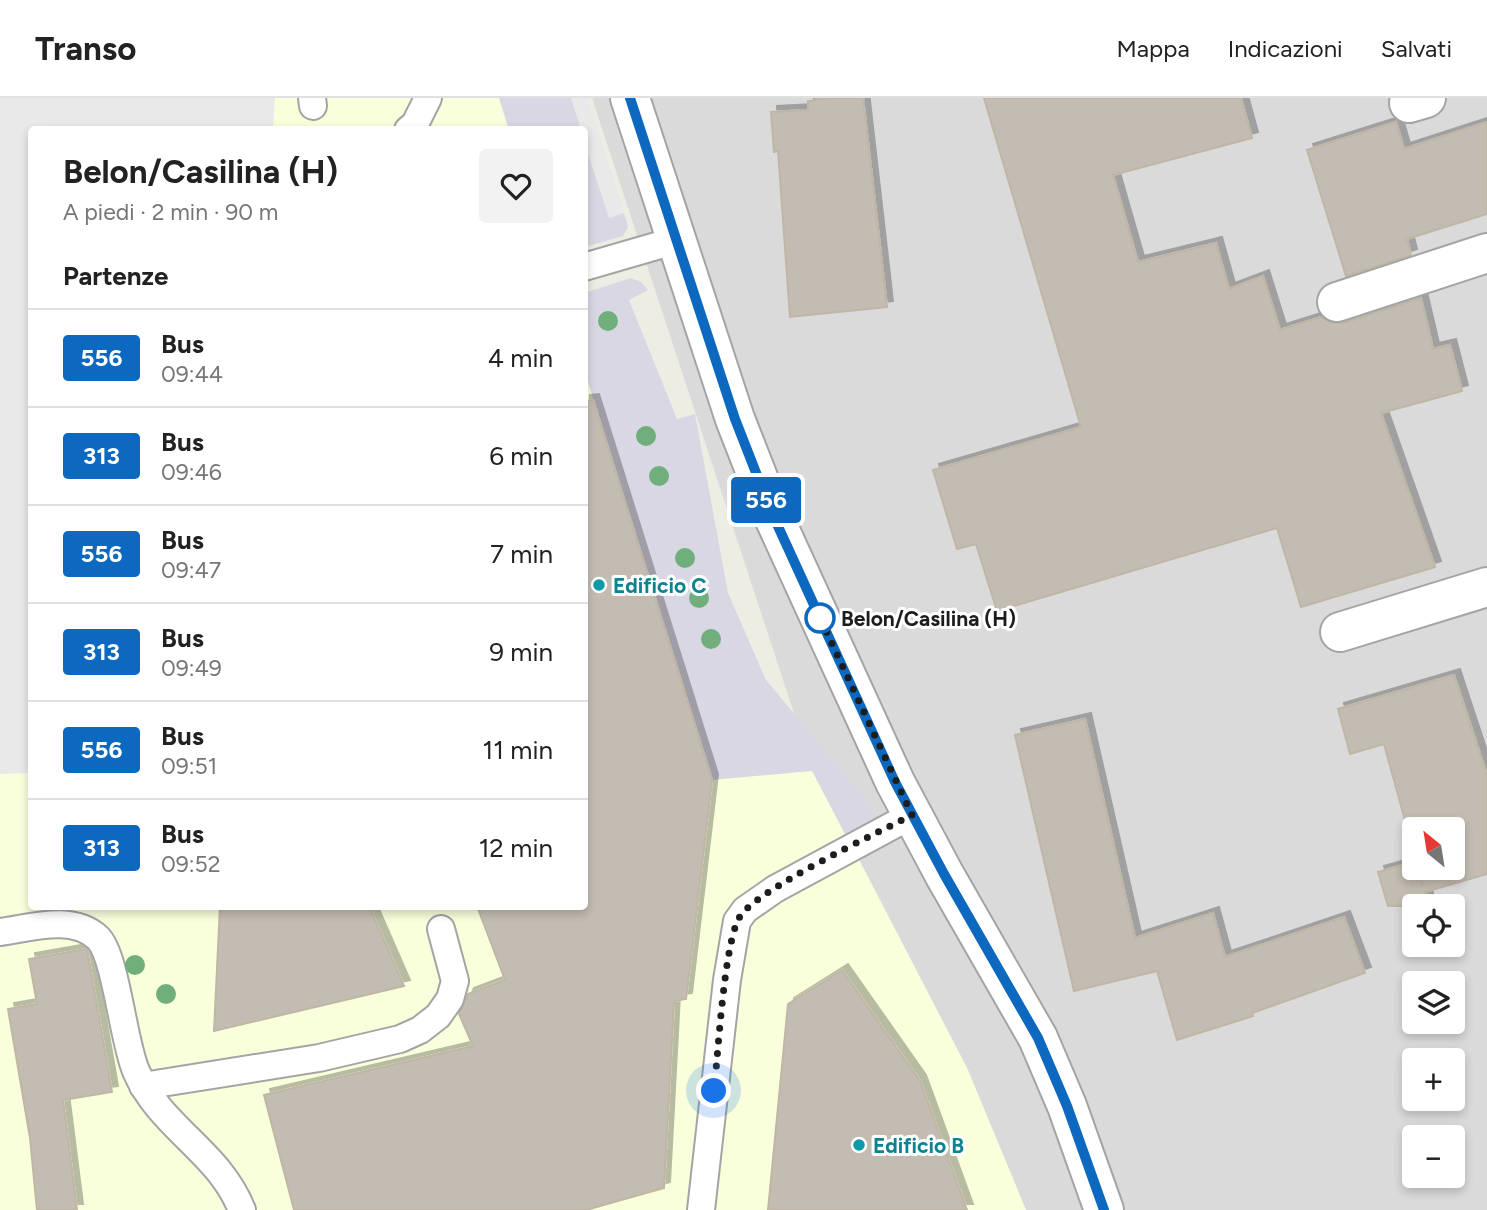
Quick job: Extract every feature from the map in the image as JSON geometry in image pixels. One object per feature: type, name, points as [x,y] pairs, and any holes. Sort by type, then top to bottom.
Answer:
[{"type":"street","points":[[630,98],[753,468],[912,815],[1038,1038],[1067,1106],[1104,1210]]},
{"type":"street","points":[[1337,302],[1487,253]]},
{"type":"street","points":[[1339,632],[1487,587]]},
{"type":"lane","points":[[413,126],[428,98]]},
{"type":"lane","points":[[588,266],[677,240]]},
{"type":"lane","points":[[701,1210],[725,991],[737,921],[745,910],[775,889],[912,815]]},
{"type":"lane","points":[[0,932],[59,924],[80,928],[100,940],[108,958],[130,1057],[143,1086],[163,1114],[215,1162],[242,1210]]},
{"type":"lane","points":[[143,1086],[319,1058],[400,1039],[420,1030],[438,1016],[450,999],[455,981],[440,929]]},
{"type":"shaded area","points":[[0,98],[499,98],[507,126],[28,126],[28,910],[588,910],[588,377],[813,771],[967,1068],[1026,1210],[0,1210]]},
{"type":"shaded area","points":[[0,98],[275,98],[273,126],[28,126],[28,773],[0,774]]},
{"type":"shaded area","points":[[499,98],[571,98],[580,126],[508,126]]},
{"type":"shaded area","points":[[571,98],[588,98],[624,213],[609,218],[588,151],[588,126],[580,126]]},
{"type":"shaded area","points":[[592,98],[1487,98],[1487,1210],[1026,1210],[967,1068],[813,771]]},
{"type":"shaded area","points":[[588,153],[609,218],[624,213],[628,227],[623,236],[588,246]]},
{"type":"shaded area","points":[[631,278],[641,282],[648,290],[629,300],[677,419],[695,414],[728,593],[766,680],[873,808],[870,823],[846,836],[812,771],[712,780],[588,382],[588,292]]},
{"type":"building","points":[[863,98],[887,307],[790,317],[778,151],[774,152],[771,112],[808,110],[808,101]]},
{"type":"building","points":[[984,98],[1241,98],[1252,138],[1113,175],[1138,262],[1216,243],[1229,289],[1263,276],[1280,330],[1321,317],[1332,323],[1344,323],[1421,298],[1433,349],[1450,345],[1462,391],[1381,413],[1435,567],[1301,607],[1277,528],[997,611],[976,544],[957,549],[933,470],[1081,427]]},
{"type":"building","points":[[1396,122],[1404,149],[1487,122],[1487,214],[1407,239],[1411,255],[1346,276],[1307,150]]},
{"type":"building","points":[[593,400],[712,780],[686,999],[674,1001],[664,1188],[586,1210],[294,1210],[264,1095],[473,1046],[459,1014],[468,994],[505,980],[479,910],[588,910],[588,401]]},
{"type":"building","points":[[1454,675],[1487,775],[1487,874],[1426,894],[1402,894],[1402,906],[1388,906],[1378,872],[1402,865],[1402,880],[1421,880],[1423,886],[1421,880],[1465,880],[1465,817],[1404,817],[1384,744],[1350,754],[1338,709]]},
{"type":"building","points":[[1085,719],[1135,938],[1213,913],[1225,957],[1344,917],[1365,973],[1252,1013],[1253,1016],[1177,1040],[1157,971],[1074,991],[1015,735]]},
{"type":"building","points":[[220,910],[371,910],[404,986],[214,1031]]},
{"type":"building","points":[[87,949],[112,1092],[63,1100],[77,1210],[37,1210],[30,1138],[8,1009],[37,1004],[29,959]]},
{"type":"building","name":"Edificio B","points":[[842,970],[920,1081],[967,1210],[768,1210],[788,1004]]},
{"type":"bus line","name":"556","points":[[630,98],[735,419],[771,511],[895,782],[927,844],[1038,1038],[1067,1106],[1104,1210]]},
{"type":"place","name":"Edificio C","points":[[599,585]]},
{"type":"place","name":"Belon/Casilina (H)","points":[[820,618]]},
{"type":"place","name":"Edificio B","points":[[859,1145]]},
{"type":"route","points":[[714,1091],[731,946],[737,921],[753,903],[775,889],[912,815],[820,618]]}]
